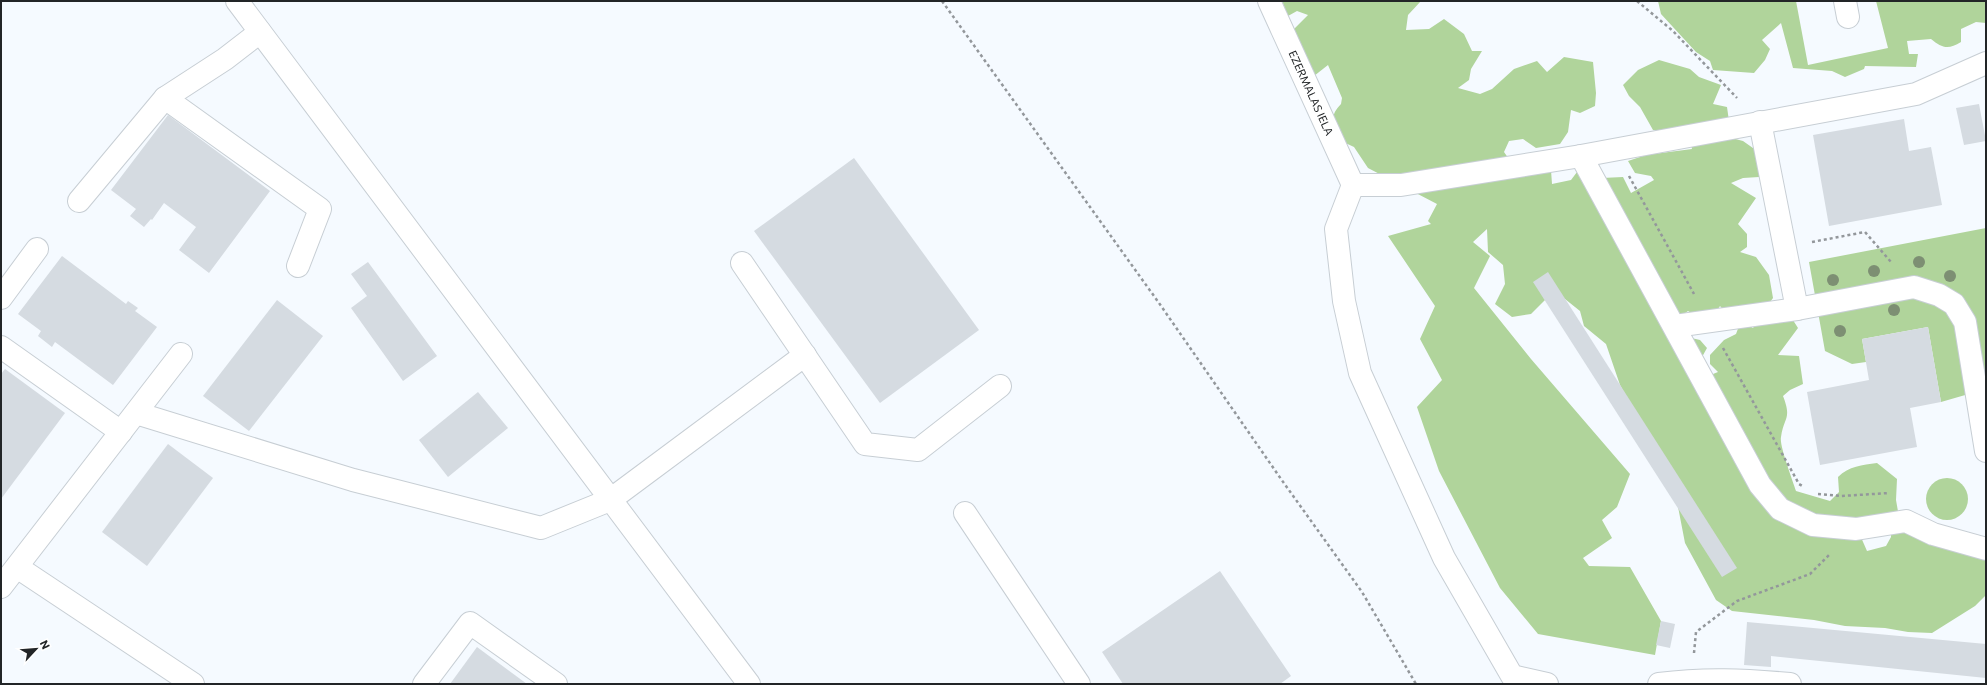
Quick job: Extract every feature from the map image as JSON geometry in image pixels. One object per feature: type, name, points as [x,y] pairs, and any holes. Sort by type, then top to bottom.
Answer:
[{"type":"street","points":[[237,1],[749,684]]},
{"type":"street","name":"EZERMALAS IELA","points":[[1269,1],[1353,185]]},
{"type":"street","points":[[78,200],[166,98],[225,59],[260,32]]},
{"type":"street","points":[[1547,684],[1512,676],[1444,558],[1360,373],[1344,301],[1336,230],[1353,185],[1401,185],[1581,156],[1916,94],[1986,63]]},
{"type":"street","points":[[166,98],[320,209],[298,266]]},
{"type":"street","points":[[1760,122],[1797,309]]},
{"type":"street","points":[[1581,156],[1675,326],[1760,485],[1780,509],[1813,525],[1856,529],[1906,521],[1933,534],[1986,549]]},
{"type":"street","points":[[1,298],[37,248]]},
{"type":"street","points":[[742,263],[865,444],[918,450],[1000,386]]},
{"type":"street","points":[[1675,326],[1797,309],[1914,287],[1939,295],[1954,304],[1965,322],[1986,451]]},
{"type":"street","points":[[1,348],[121,432]]},
{"type":"street","points":[[1,587],[181,354]]},
{"type":"street","points":[[136,412],[353,480],[541,528],[610,500],[805,355]]},
{"type":"street","points":[[965,513],[1079,684]]},
{"type":"street","points":[[17,567],[193,684]]},
{"type":"street","points":[[424,684],[470,623],[556,684]]},
{"type":"street","points":[[1659,684],[1716,679],[1790,684]]},
{"type":"path","points":[[942,1],[1159,303],[1281,479],[1362,592],[1416,684]]},
{"type":"path","points":[[1637,1],[1673,31],[1760,122]]},
{"type":"path","points":[[1614,149],[1799,484],[1810,491]]},
{"type":"path","points":[[1785,247],[1865,232],[1914,287]]},
{"type":"path","points":[[1815,494],[1841,496],[1895,492]]},
{"type":"path","points":[[1692,680],[1696,632],[1737,601],[1810,574],[1856,529]]},
{"type":"green space","points":[[1282,1],[1421,1],[1408,15],[1406,30],[1429,29],[1444,19],[1464,34],[1472,51],[1482,51],[1471,69],[1469,80],[1458,88],[1480,94],[1492,89],[1514,69],[1537,61],[1547,72],[1564,57],[1593,62],[1596,93],[1595,106],[1580,113],[1571,110],[1568,132],[1560,144],[1536,148],[1523,139],[1509,141],[1504,152],[1511,162],[1551,170],[1552,184],[1571,180],[1580,168],[1602,178],[1623,177],[1631,193],[1654,180],[1651,176],[1635,173],[1628,161],[1646,155],[1692,149],[1688,134],[1653,130],[1640,107],[1629,96],[1623,85],[1638,70],[1659,60],[1690,69],[1699,77],[1721,85],[1713,104],[1727,107],[1729,121],[1724,136],[1743,141],[1760,153],[1765,169],[1759,177],[1743,178],[1731,183],[1756,198],[1738,224],[1747,234],[1747,247],[1740,252],[1756,257],[1769,275],[1773,298],[1765,309],[1727,314],[1720,306],[1712,318],[1701,319],[1688,311],[1678,318],[1687,337],[1700,340],[1707,348],[1702,357],[1702,367],[1713,374],[1718,372],[1710,364],[1710,355],[1724,340],[1736,334],[1739,326],[1749,319],[1752,328],[1768,321],[1791,317],[1798,328],[1778,355],[1799,356],[1803,384],[1790,390],[1783,396],[1787,414],[1782,430],[1781,441],[1796,491],[1830,501],[1839,492],[1838,477],[1842,473],[1866,464],[1877,463],[1897,479],[1896,500],[1899,517],[1860,535],[1867,551],[1886,546],[1891,537],[1891,529],[1986,547],[1986,595],[1975,606],[1932,633],[1908,632],[1885,628],[1845,626],[1814,620],[1732,611],[1716,600],[1685,543],[1674,486],[1620,385],[1606,344],[1584,326],[1580,311],[1565,299],[1549,296],[1531,314],[1512,317],[1495,304],[1505,284],[1503,265],[1488,252],[1487,229],[1473,242],[1490,256],[1474,288],[1531,359],[1630,474],[1617,507],[1602,520],[1612,538],[1583,558],[1589,566],[1630,567],[1661,621],[1655,655],[1538,634],[1500,588],[1439,471],[1417,407],[1442,380],[1420,339],[1435,306],[1388,236],[1431,224],[1428,221],[1437,204],[1368,168],[1354,147],[1339,140],[1333,117],[1334,113],[1341,104],[1342,98],[1328,65],[1314,76],[1293,30],[1308,15],[1297,11],[1288,16]]},
{"type":"green space","points":[[1658,1],[1796,1],[1808,65],[1888,48],[1876,1],[1986,1],[1986,23],[1976,22],[1961,29],[1961,42],[1949,47],[1942,46],[1931,39],[1907,41],[1909,54],[1918,54],[1916,67],[1865,66],[1864,69],[1845,77],[1832,71],[1793,68],[1781,23],[1762,40],[1770,49],[1765,60],[1754,73],[1713,70],[1710,61],[1696,52],[1661,14]]},
{"type":"green space","points":[[1986,228],[1986,389],[1941,402],[1928,327],[1862,339],[1866,362],[1852,364],[1825,351],[1809,262]]},
{"type":"green space","points":[[1943,478],[1951,478],[1959,481],[1965,487],[1968,499],[1965,511],[1959,517],[1951,520],[1943,520],[1935,517],[1929,511],[1926,503],[1926,495],[1929,487],[1935,481]]},
{"type":"building","points":[[1979,104],[1986,141],[1964,145],[1956,108]]},
{"type":"building","points":[[168,115],[270,191],[209,273],[179,250],[196,227],[164,203],[152,220],[151,219],[144,227],[130,216],[136,209],[111,190]]},
{"type":"building","points":[[1904,119],[1909,151],[1931,147],[1942,205],[1829,226],[1813,135]]},
{"type":"building","points":[[854,158],[979,330],[880,403],[754,231]]},
{"type":"building","points":[[62,256],[126,304],[128,301],[138,308],[135,311],[157,327],[113,385],[55,342],[52,347],[38,336],[41,331],[18,314]]},
{"type":"building","points":[[368,262],[437,356],[403,381],[351,308],[367,296],[351,274]]},
{"type":"building","points":[[1548,272],[1737,568],[1722,577],[1533,282]]},
{"type":"building","points":[[277,300],[323,336],[249,431],[203,396]]},
{"type":"building","points":[[1928,327],[1941,402],[1910,408],[1917,447],[1820,465],[1807,392],[1869,380],[1862,339]]},
{"type":"building","points":[[5,369],[65,413],[1,499],[1,374]]},
{"type":"building","points":[[478,392],[508,428],[448,477],[419,440]]},
{"type":"building","points":[[168,444],[213,478],[147,566],[102,532]]},
{"type":"building","points":[[1220,571],[1291,676],[1280,684],[1123,684],[1102,652]]},
{"type":"building","points":[[1661,621],[1675,624],[1670,648],[1656,645]]},
{"type":"building","points":[[1747,622],[1986,644],[1986,678],[1771,656],[1771,667],[1744,665]]},
{"type":"building","points":[[477,647],[527,684],[450,684]]}]
